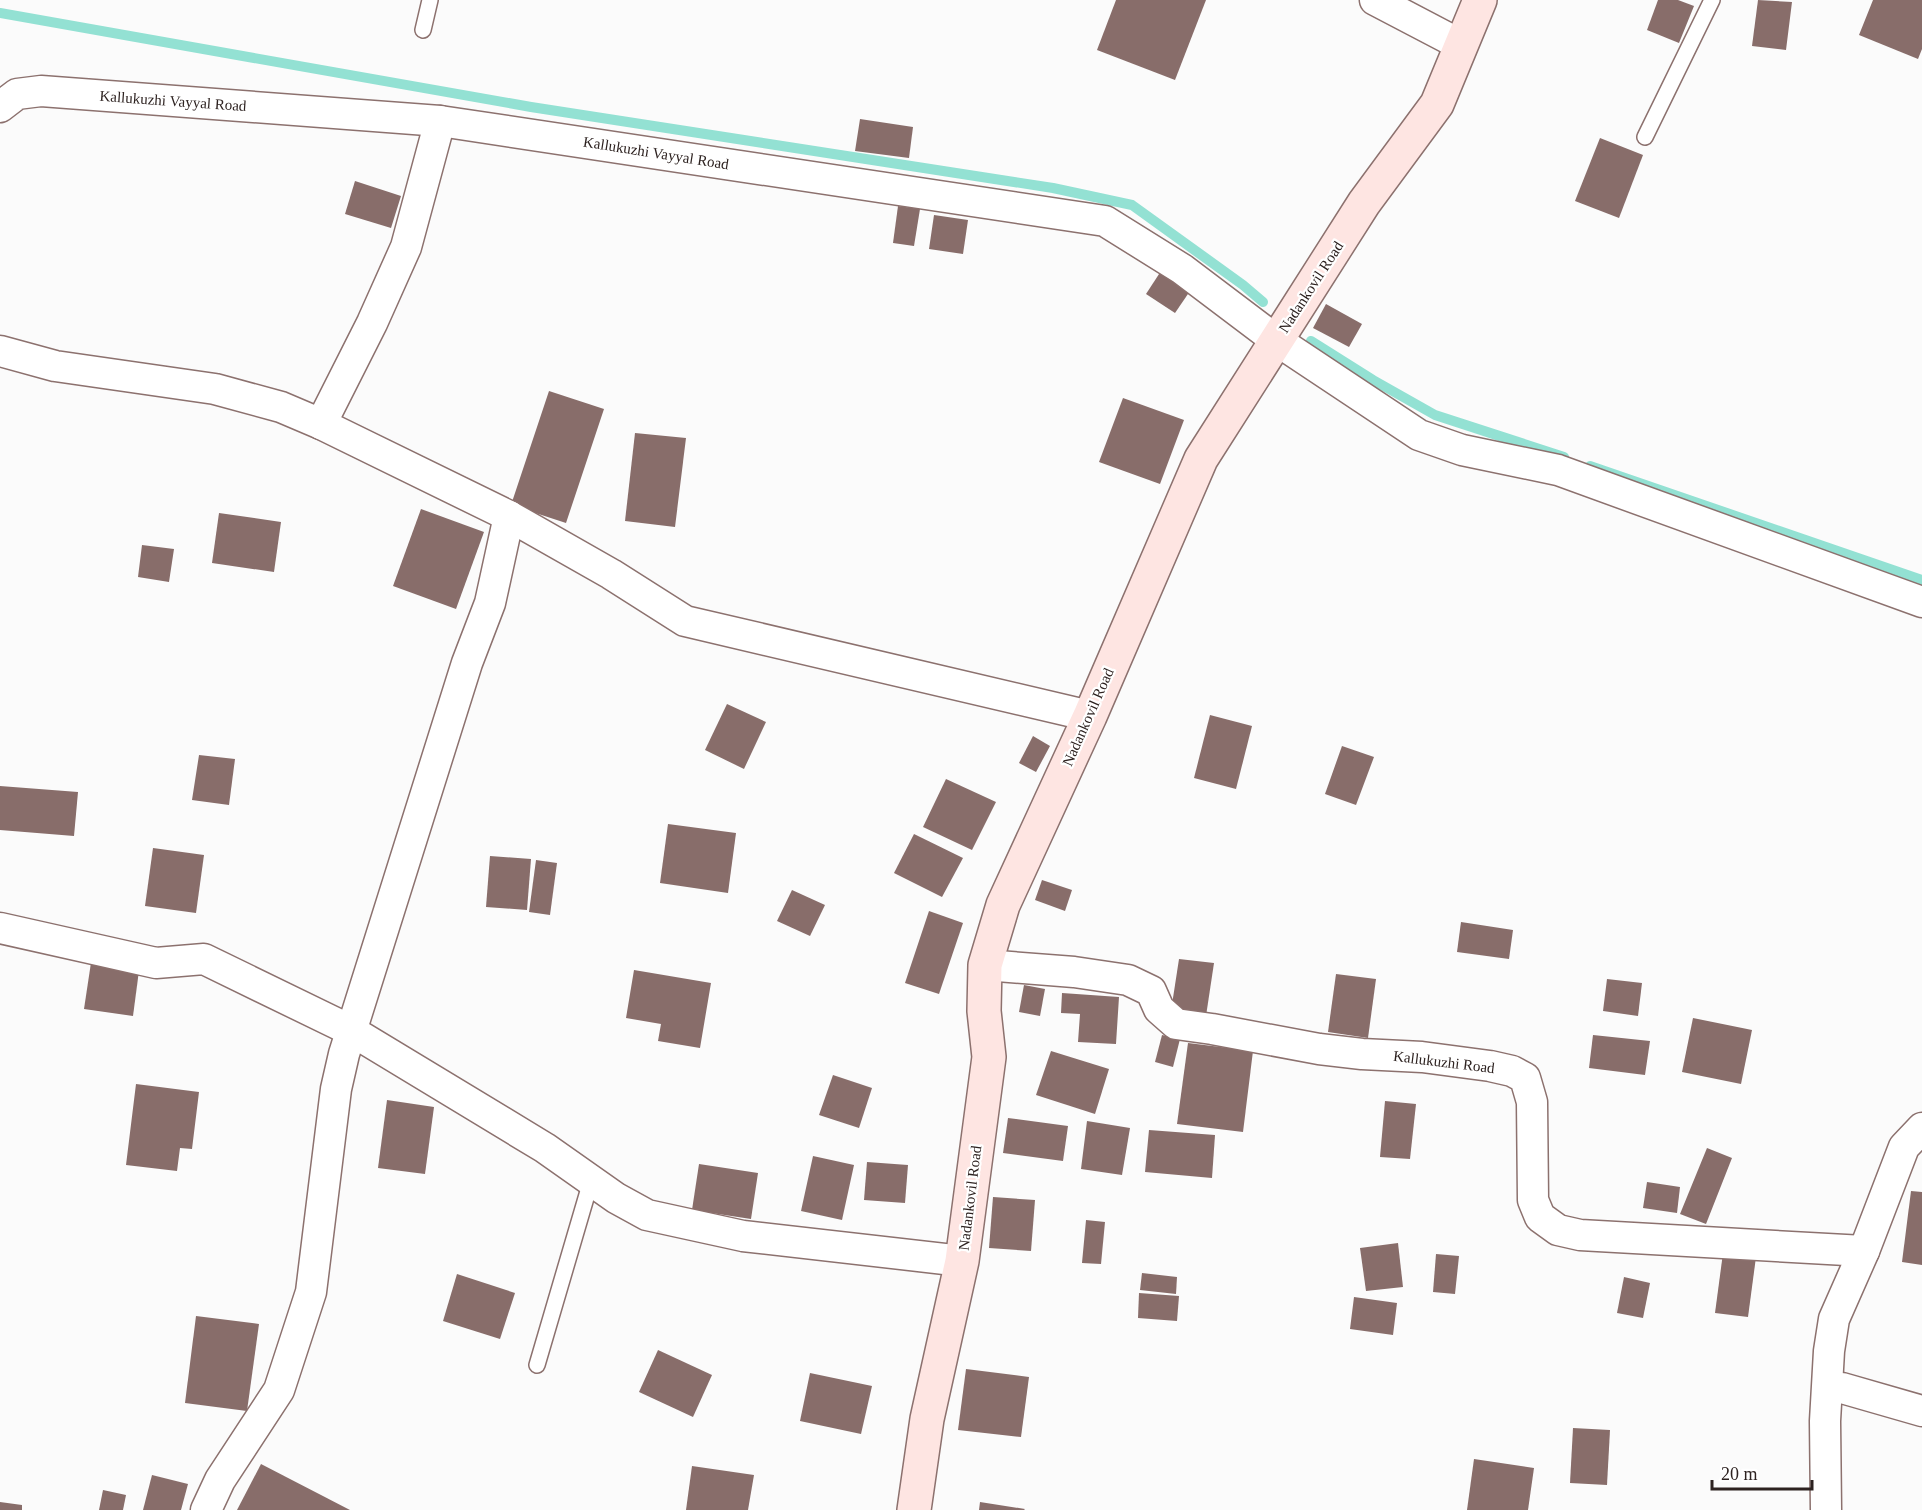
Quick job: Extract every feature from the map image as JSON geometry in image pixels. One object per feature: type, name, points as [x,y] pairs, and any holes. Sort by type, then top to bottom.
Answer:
[{"type":"street","points":[[1375,0],[1461,45]]},
{"type":"street","name":"Nadankovil Road","points":[[914,1510],[927,1419],[962,1261],[989,1057],[984,1011],[985,965],[1003,904],[1202,459],[1364,203],[1437,104],[1480,0]]},
{"type":"street","name":"Kallukuzhi Vayyal Road","points":[[0,107],[17,94],[41,91],[440,121],[1105,221],[1182,269],[1276,340],[1419,435],[1462,450],[1558,470],[1922,602]]},
{"type":"street","points":[[321,424],[372,323],[406,247],[440,121]]},
{"type":"street","points":[[0,351],[56,366],[191,385],[240,394],[281,406],[509,516],[611,574],[685,621],[1089,716]]},
{"type":"street","points":[[206,1510],[220,1480],[279,1390],[311,1292],[336,1089],[350,1030],[467,663],[490,603],[509,516]]},
{"type":"street","points":[[0,928],[156,963],[204,959],[350,1030],[545,1148],[616,1198],[647,1215],[742,1236],[962,1261]]},
{"type":"street","name":"Kallukuzhi Road","points":[[985,965],[1074,972],[1128,980],[1150,991],[1159,1009],[1176,1024],[1319,1049],[1422,1057],[1512,1071],[1525,1078],[1532,1102],[1533,1200],[1540,1217],[1558,1230],[1580,1235],[1864,1251]]},
{"type":"street","points":[[1826,1510],[1825,1421],[1829,1351],[1834,1319],[1864,1251],[1904,1147],[1922,1128]]},
{"type":"street","points":[[1842,1388],[1922,1411]]},
{"type":"lane","points":[[423,30],[429,0]]},
{"type":"lane","points":[[1645,137],[1712,0]]},
{"type":"lane","points":[[537,1365],[591,1181]]},
{"type":"building","points":[[1116,0],[1206,0],[1175,80],[1097,50]]},
{"type":"building","points":[[1658,0],[1678,0],[1694,6],[1679,43],[1647,30]]},
{"type":"building","points":[[1758,0],[1792,2],[1786,50],[1752,46]]},
{"type":"building","points":[[1873,0],[1922,0],[1922,49],[1918,59],[1859,35]]},
{"type":"building","points":[[860,119],[913,127],[909,158],[855,151]]},
{"type":"building","points":[[1600,138],[1643,155],[1619,218],[1575,201]]},
{"type":"building","points":[[355,181],[401,196],[391,228],[345,214]]},
{"type":"building","points":[[898,206],[920,209],[914,246],[893,243]]},
{"type":"building","points":[[934,215],[968,220],[963,254],[929,249]]},
{"type":"building","points":[[1161,271],[1190,291],[1175,313],[1146,294]]},
{"type":"building","points":[[1326,304],[1362,324],[1349,347],[1313,328]]},
{"type":"building","points":[[549,391],[604,409],[566,523],[511,505]]},
{"type":"building","points":[[1123,398],[1184,420],[1160,484],[1099,462]]},
{"type":"building","points":[[635,433],[686,438],[675,527],[625,521]]},
{"type":"building","points":[[421,509],[484,532],[456,609],[393,586]]},
{"type":"building","points":[[219,513],[281,522],[274,572],[212,563]]},
{"type":"building","points":[[142,545],[174,549],[169,582],[138,577]]},
{"type":"building","points":[[727,704],[766,722],[744,769],[705,750]]},
{"type":"building","points":[[1210,715],[1252,726],[1236,789],[1194,778]]},
{"type":"building","points":[[1033,736],[1050,746],[1036,772],[1019,763]]},
{"type":"building","points":[[1342,746],[1374,757],[1356,805],[1325,794]]},
{"type":"building","points":[[199,755],[235,759],[229,805],[192,800]]},
{"type":"building","points":[[946,779],[996,802],[972,850],[923,827]]},
{"type":"building","points":[[0,786],[78,792],[74,836],[0,830]]},
{"type":"building","points":[[668,824],[736,833],[728,893],[660,883]]},
{"type":"building","points":[[914,834],[963,858],[942,897],[894,873]]},
{"type":"building","points":[[153,848],[204,855],[196,913],[145,906]]},
{"type":"building","points":[[490,856],[531,859],[527,910],[486,907]]},
{"type":"building","points":[[536,860],[557,863],[550,915],[529,912]]},
{"type":"building","points":[[1042,880],[1072,890],[1065,911],[1035,900]]},
{"type":"building","points":[[792,890],[825,905],[810,936],[777,921]]},
{"type":"building","points":[[929,911],[963,923],[939,994],[905,983]]},
{"type":"building","points":[[1461,922],[1513,930],[1509,959],[1457,952]]},
{"type":"building","points":[[92,956],[140,963],[133,1016],[84,1009]]},
{"type":"building","points":[[1179,959],[1214,963],[1206,1016],[1171,1011]]},
{"type":"building","points":[[634,970],[711,983],[700,1048],[658,1041],[661,1024],[626,1018]]},
{"type":"building","points":[[1336,974],[1376,979],[1368,1038],[1328,1032]]},
{"type":"building","points":[[1607,979],[1642,983],[1638,1016],[1603,1011]]},
{"type":"building","points":[[1024,985],[1045,989],[1040,1016],[1019,1012]]},
{"type":"building","points":[[1062,993],[1119,997],[1116,1044],[1078,1042],[1080,1014],[1061,1013]]},
{"type":"building","points":[[1693,1018],[1752,1030],[1741,1084],[1682,1072]]},
{"type":"building","points":[[1162,1035],[1180,1039],[1173,1067],[1155,1062]]},
{"type":"building","points":[[1593,1035],[1650,1041],[1645,1075],[1589,1068]]},
{"type":"building","points":[[1188,1043],[1253,1051],[1243,1132],[1177,1124]]},
{"type":"building","points":[[1051,1051],[1109,1069],[1095,1114],[1036,1095]]},
{"type":"building","points":[[833,1075],[872,1088],[859,1128],[819,1115]]},
{"type":"building","points":[[136,1084],[199,1092],[192,1149],[180,1148],[177,1171],[126,1165]]},
{"type":"building","points":[[387,1100],[434,1107],[425,1174],[378,1168]]},
{"type":"building","points":[[1385,1101],[1416,1104],[1410,1159],[1380,1157]]},
{"type":"building","points":[[1008,1118],[1068,1126],[1063,1161],[1003,1153]]},
{"type":"building","points":[[1087,1121],[1130,1128],[1122,1175],[1081,1169]]},
{"type":"building","points":[[1149,1130],[1215,1135],[1212,1178],[1145,1172]]},
{"type":"building","points":[[1707,1148],[1732,1158],[1706,1224],[1680,1214]]},
{"type":"building","points":[[813,1156],[854,1165],[842,1220],[801,1211]]},
{"type":"building","points":[[867,1162],[908,1165],[905,1203],[864,1200]]},
{"type":"building","points":[[699,1164],[758,1173],[751,1219],[692,1210]]},
{"type":"building","points":[[1647,1182],[1680,1187],[1677,1213],[1643,1208]]},
{"type":"building","points":[[1911,1191],[1922,1192],[1922,1265],[1902,1262]]},
{"type":"building","points":[[993,1197],[1035,1200],[1031,1251],[989,1248]]},
{"type":"building","points":[[1086,1220],[1105,1222],[1101,1264],[1082,1263]]},
{"type":"building","points":[[1398,1243],[1403,1287],[1366,1291],[1360,1248]]},
{"type":"building","points":[[1723,1253],[1756,1257],[1748,1317],[1715,1313]]},
{"type":"building","points":[[1436,1254],[1459,1256],[1455,1294],[1433,1292]]},
{"type":"building","points":[[1142,1273],[1177,1277],[1176,1294],[1140,1290]]},
{"type":"building","points":[[457,1274],[515,1293],[500,1339],[443,1321]]},
{"type":"building","points":[[1624,1277],[1650,1283],[1643,1318],[1617,1313]]},
{"type":"building","points":[[1139,1293],[1179,1296],[1177,1321],[1138,1318]]},
{"type":"building","points":[[1354,1297],[1397,1303],[1393,1335],[1350,1329]]},
{"type":"building","points":[[196,1316],[259,1324],[247,1411],[185,1403]]},
{"type":"building","points":[[658,1350],[712,1375],[693,1417],[639,1392]]},
{"type":"building","points":[[966,1369],[1029,1377],[1021,1437],[958,1430]]},
{"type":"building","points":[[810,1373],[872,1386],[861,1434],[800,1421]]},
{"type":"building","points":[[1573,1428],[1610,1430],[1607,1485],[1570,1483]]},
{"type":"building","points":[[1474,1459],[1534,1468],[1528,1510],[1467,1510]]},
{"type":"building","points":[[261,1464],[350,1510],[237,1510]]},
{"type":"building","points":[[692,1466],[754,1475],[748,1510],[686,1510]]},
{"type":"building","points":[[152,1475],[188,1484],[181,1510],[143,1510]]},
{"type":"building","points":[[103,1490],[126,1495],[123,1510],[99,1510]]},
{"type":"building","points":[[0,1502],[22,1505],[22,1510],[0,1510]]},
{"type":"building","points":[[980,1502],[1025,1509],[979,1510]]},
{"type":"waterway","points":[[0,13],[531,107],[1053,188],[1132,205],[1263,302]]},
{"type":"waterway","points":[[1311,341],[1435,415],[1564,457]]},
{"type":"waterway","points":[[1590,466],[1922,580]]}]
